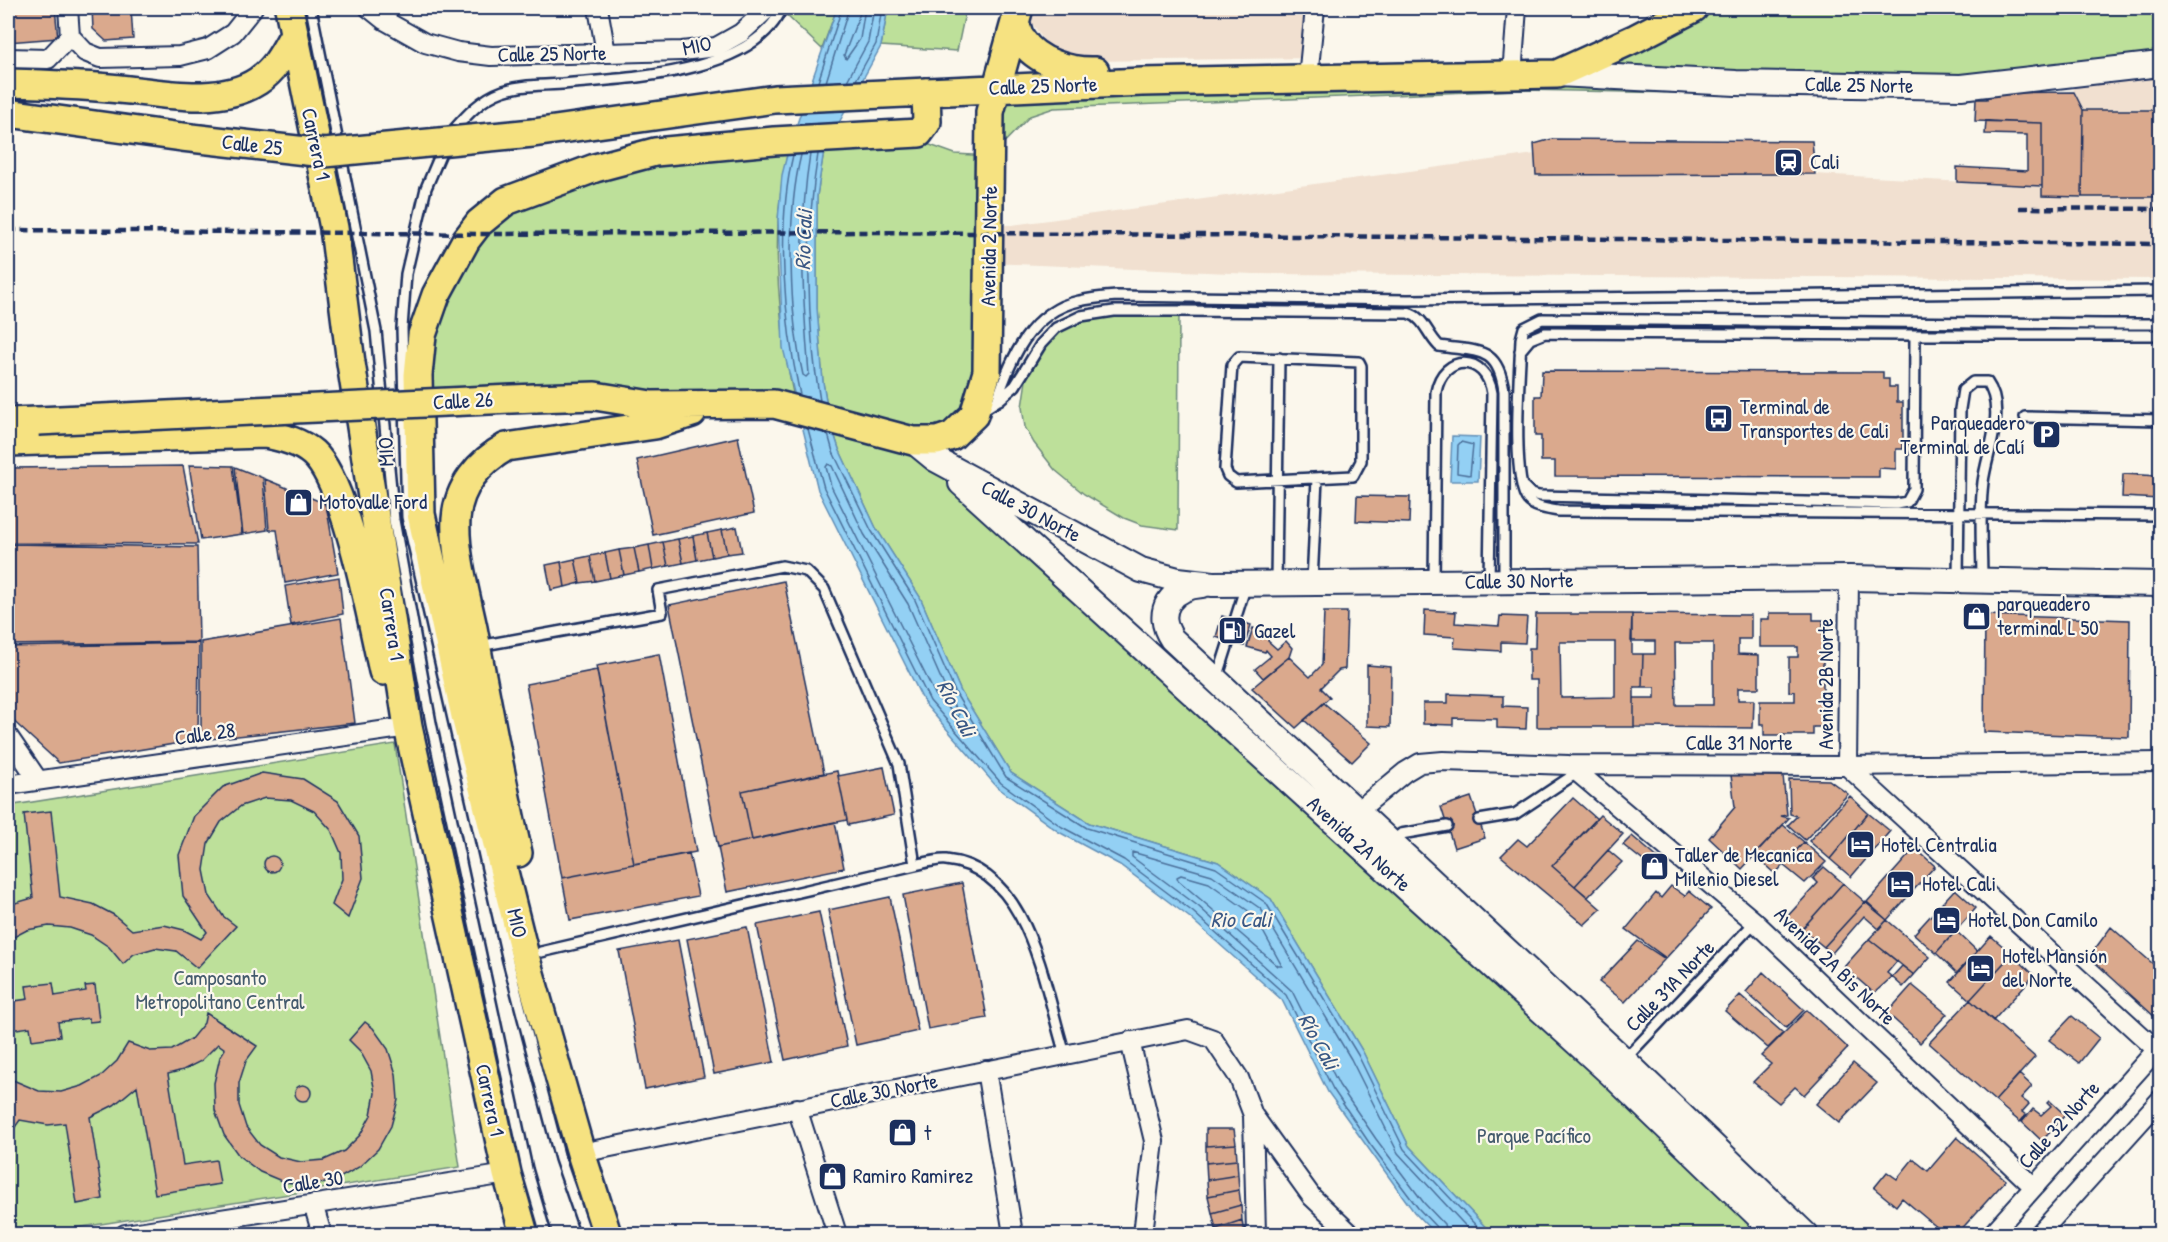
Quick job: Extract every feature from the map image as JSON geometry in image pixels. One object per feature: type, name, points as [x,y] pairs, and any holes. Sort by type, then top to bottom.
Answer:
[{"type":"main road","name":"Carrera 1","points":[[289,8],[334,228],[351,363],[408,727],[507,1174],[524,1234]]},
{"type":"main road","name":"Calle 25 Norte","points":[[1557,74],[1636,38],[1694,8]]},
{"type":"main road","points":[[1017,14],[1021,39],[1048,60],[1083,72],[1108,71],[1142,82]]},
{"type":"main road","name":"Avenida 2 Norte","points":[[913,441],[937,441],[952,436],[974,415],[987,372],[990,112],[1017,14]]},
{"type":"main road","points":[[8,83],[110,88],[195,96],[231,92],[256,82],[277,65],[294,34]]},
{"type":"main road","name":"Calle 25 Norte","points":[[533,133],[775,99],[996,88],[1142,82],[1557,74],[1736,84],[1961,87],[2160,64]]},
{"type":"main road","points":[[607,1234],[580,1153],[549,1040],[465,716],[421,514],[418,375],[422,335],[436,295],[466,240],[479,223],[506,201],[595,168],[655,152],[774,141],[919,133],[927,122],[921,92]]},
{"type":"main road","name":"Calle 25","points":[[8,113],[182,137],[324,153],[533,133]]},
{"type":"main road","name":"Calle 26","points":[[16,424],[595,396],[651,405],[774,404],[913,441]]},
{"type":"main road","points":[[549,1040],[541,952],[513,831],[462,572],[456,520],[460,501],[468,480],[486,459],[506,447],[655,425],[725,403]]},
{"type":"main road","points":[[16,424],[266,434],[296,441],[312,452],[324,464],[336,488],[363,583],[384,674],[408,727]]},
{"type":"main road","name":"Calle 30 Norte","points":[[913,441],[935,459],[1141,570],[1178,580],[1213,584],[1849,578],[2160,584]]},
{"type":"main road","name":"Avenida 2A Norte","points":[[935,459],[1086,600],[1349,819],[1618,1067],[1805,1234]]},
{"type":"main road","name":"Avenida 2A Norte","points":[[1213,584],[1182,588],[1174,594],[1168,603],[1165,625],[1172,639],[1217,679],[1349,819],[1392,844],[1618,1067],[1778,1234]]},
{"type":"street","points":[[68,8],[70,36],[85,52],[100,58],[180,56],[208,49],[233,33],[253,8]]},
{"type":"street","name":"Calle 25 Norte","points":[[369,8],[384,20],[425,43],[458,52],[490,56],[716,47],[741,33],[768,8]]},
{"type":"street","points":[[598,8],[606,53]]},
{"type":"street","points":[[1308,78],[1315,8]]},
{"type":"street","points":[[1512,75],[1517,8]]},
{"type":"street","points":[[8,58],[48,59],[70,36]]},
{"type":"street","name":"Avenida 2B Norte","points":[[1849,578],[1847,766],[2159,1048]]},
{"type":"street","name":"Calle 28","points":[[8,785],[408,727]]},
{"type":"street","points":[[8,735],[38,780]]},
{"type":"street","name":"Calle 31 Norte","points":[[1349,819],[1405,772],[1420,763],[1443,761],[1574,768],[2160,762]]},
{"type":"street","name":"Avenida 2A Bis Norte","points":[[1574,768],[1755,922],[2034,1186]]},
{"type":"street","name":"Calle 30 Norte","points":[[580,1153],[1188,1030],[1213,1039],[1239,1078],[1253,1115]]},
{"type":"street","points":[[1130,1041],[1154,1141],[1143,1234]]},
{"type":"street","name":"Calle 32 Norte","points":[[1992,1234],[2159,1048]]},
{"type":"street","points":[[986,1070],[1013,1234]]},
{"type":"street","points":[[2039,1234],[2160,1100]]},
{"type":"street","points":[[797,1108],[837,1234]]},
{"type":"street","points":[[1253,1115],[1256,1234]]},
{"type":"street","points":[[1253,1115],[1312,1197],[1351,1234]]},
{"type":"street","name":"Calle 30","points":[[125,1234],[173,1231],[313,1204],[507,1174]]},
{"type":"street","points":[[313,1204],[322,1234]]},
{"type":"lane","name":"MIO","points":[[311,8],[376,331],[394,520],[431,723],[524,1157],[546,1234]]},
{"type":"lane","name":"MIO","points":[[586,1234],[560,1159],[508,961],[407,517],[402,328],[406,274],[417,222],[433,167],[450,134],[471,109],[501,92],[522,87],[632,77],[726,58],[745,49],[766,32],[782,8]]},
{"type":"lane","points":[[998,401],[1005,378],[1027,334],[1045,315],[1077,301],[1117,296],[1408,300],[2160,291]]},
{"type":"lane","points":[[974,415],[998,401],[1015,386],[1041,344],[1056,328],[1081,316],[1114,311],[1408,314],[1416,316],[1423,321],[1427,332],[1439,346],[1475,349],[1489,356],[1502,372],[1504,391],[1497,581]]},
{"type":"lane","points":[[2160,319],[2154,324],[1542,320],[1524,328],[1520,351],[1520,484],[1527,499],[1535,505],[1558,511],[2160,515]]},
{"type":"lane","points":[[1520,351],[1530,339],[1545,333],[2160,335]]},
{"type":"lane","points":[[1520,484],[1531,494],[1539,496],[1896,504],[1907,502],[1914,489],[1915,335]]},
{"type":"lane","points":[[1239,357],[1354,360],[1361,366],[1361,461],[1358,469],[1353,476],[1317,479],[1236,482],[1228,476],[1225,469],[1232,365],[1239,357]]},
{"type":"lane","points":[[1276,582],[1279,358]]},
{"type":"lane","points":[[1434,582],[1436,392],[1442,374],[1458,364],[1471,364],[1482,370],[1490,380],[1497,581]]},
{"type":"lane","points":[[1958,581],[1960,409],[1963,390],[1973,382],[1987,382],[1995,393],[1993,437],[1983,482],[1982,581]]},
{"type":"lane","points":[[2025,417],[2160,420]]},
{"type":"lane","points":[[1312,582],[1317,479]]},
{"type":"lane","points":[[476,646],[662,613],[658,590],[782,566],[806,571],[824,589],[899,764],[915,865]]},
{"type":"lane","points":[[1235,620],[1247,583]]},
{"type":"lane","points":[[1217,679],[1229,641]]},
{"type":"lane","points":[[1479,820],[1515,814],[1574,768]]},
{"type":"lane","points":[[1392,844],[1401,834],[1447,826]]},
{"type":"lane","points":[[541,952],[945,860],[979,870],[1007,894],[1028,930],[1065,1054]]},
{"type":"lane","name":"Calle 31A Norte","points":[[1618,1067],[1755,922]]},
{"type":"shaded area","points":[[1031,8],[1315,8],[1310,58],[1090,61],[1059,53],[1045,42],[1031,22]]},
{"type":"shaded area","points":[[2160,64],[2160,279],[1254,274],[990,263],[991,225],[1012,225],[1535,154],[1536,175],[1815,174],[2042,186],[2042,196],[2082,197],[2083,110],[2074,92],[2071,73]]},
{"type":"green space","points":[[782,8],[837,8],[822,49],[781,10]]},
{"type":"green space","points":[[888,8],[966,8],[957,51],[881,46]]},
{"type":"green space","name":"Parque Pacífico","points":[[1694,8],[2160,8],[2160,64],[1836,96],[1522,90],[1054,108],[1030,116],[991,156],[983,391],[927,442],[1777,1234],[1492,1234],[1409,1146],[1363,1052],[1271,899],[1218,862],[1089,823],[1011,773],[961,692],[920,597],[876,528],[839,449],[829,418],[823,382],[817,308],[817,196],[824,150],[916,140],[955,154],[990,156],[996,88],[1557,74]]},
{"type":"green space","points":[[789,147],[779,211],[777,244],[780,311],[796,408],[421,400],[418,375],[479,223],[595,168]]},
{"type":"green space","points":[[1179,311],[1178,530],[1142,525],[1124,518],[1084,494],[1055,470],[1034,443],[1025,427],[1022,407],[1027,374],[1041,344],[1081,316]]},
{"type":"green space","name":"Camposanto Metropolitano Central","points":[[395,744],[460,1167],[38,1234],[8,1234],[8,806]]},
{"type":"water","name":"Rio Cali","points":[[837,8],[888,8],[881,46],[824,150],[817,196],[817,308],[823,382],[829,418],[839,449],[876,528],[920,597],[961,692],[1011,773],[1089,823],[1218,862],[1271,899],[1363,1052],[1409,1146],[1492,1234],[1435,1234],[1414,1212],[1328,1092],[1282,1000],[1189,917],[1120,865],[1059,832],[997,787],[925,704],[818,490],[783,348],[778,220],[782,175],[789,147]]},
{"type":"water","points":[[1452,436],[1480,437],[1478,481],[1450,481]]},
{"type":"building","points":[[8,8],[55,8],[58,38],[8,42]]},
{"type":"building","points":[[92,8],[131,8],[133,39],[106,41],[93,29]]},
{"type":"building","points":[[2074,92],[2083,110],[2082,197],[2042,196],[2042,123],[1975,121],[1976,99],[1987,99],[1987,93]]},
{"type":"building","points":[[2083,110],[2160,110],[2160,197],[2082,197]]},
{"type":"building","points":[[1986,121],[2042,123],[2042,186],[1957,182],[1957,167],[2027,171],[2027,135],[1985,134]]},
{"type":"building","points":[[1552,139],[1812,141],[1815,174],[1536,175],[1534,144]]},
{"type":"building","name":"Terminal de Transportes de Cali","points":[[1542,371],[1883,372],[1883,379],[1889,379],[1889,387],[1897,387],[1897,402],[1903,402],[1903,449],[1896,449],[1896,469],[1879,468],[1879,477],[1555,476],[1555,461],[1541,461],[1541,436],[1535,436],[1535,396],[1541,396]]},
{"type":"building","points":[[738,437],[754,513],[653,535],[637,460]]},
{"type":"building","points":[[189,465],[233,466],[242,534],[201,540]]},
{"type":"building","points":[[183,466],[198,544],[10,543],[10,468]]},
{"type":"building","points":[[235,467],[263,478],[267,530],[243,534]]},
{"type":"building","points":[[2123,474],[2160,476],[2160,499],[2122,497]]},
{"type":"building","points":[[265,479],[326,504],[338,573],[285,583],[277,530],[269,530]]},
{"type":"building","points":[[1357,496],[1410,497],[1409,523],[1356,521]]},
{"type":"building","points":[[737,527],[742,552],[727,554],[722,530]]},
{"type":"building","points":[[722,530],[727,554],[712,557],[707,533]]},
{"type":"building","points":[[707,533],[712,557],[697,560],[693,536]]},
{"type":"building","points":[[693,536],[697,560],[683,563],[678,539]]},
{"type":"building","points":[[678,539],[683,563],[668,566],[663,542]]},
{"type":"building","points":[[663,542],[668,566],[653,569],[649,545]]},
{"type":"building","points":[[10,544],[197,547],[199,642],[8,645]]},
{"type":"building","points":[[649,545],[653,569],[639,572],[634,548]]},
{"type":"building","points":[[634,548],[639,572],[624,575],[619,550]]},
{"type":"building","points":[[619,550],[624,575],[610,578],[605,553]]},
{"type":"building","points":[[605,553],[610,578],[595,581],[590,556]]},
{"type":"building","points":[[590,556],[595,581],[580,583],[575,559]]},
{"type":"building","points":[[575,559],[580,583],[565,587],[561,562]]},
{"type":"building","points":[[561,562],[565,587],[551,590],[546,565]]},
{"type":"building","points":[[339,577],[343,614],[291,625],[285,586]]},
{"type":"building","points":[[784,581],[824,773],[742,791],[752,840],[718,847],[669,605]]},
{"type":"building","points":[[1425,610],[1456,612],[1455,623],[1499,626],[1500,616],[1527,617],[1525,643],[1501,642],[1501,651],[1454,648],[1455,637],[1424,635]]},
{"type":"building","points":[[1324,612],[1347,612],[1345,669],[1339,670],[1321,688],[1330,697],[1296,728],[1252,688],[1289,657],[1310,677],[1322,665]]},
{"type":"building","points":[[1769,613],[1813,613],[1813,620],[1823,620],[1823,727],[1813,727],[1813,735],[1764,735],[1764,724],[1760,724],[1760,701],[1795,701],[1795,691],[1789,692],[1789,657],[1798,657],[1798,647],[1760,647],[1760,619],[1769,619]]},
{"type":"building","points":[[1536,614],[1632,614],[1632,654],[1643,654],[1642,687],[1634,687],[1634,727],[1537,727],[1537,680],[1529,680],[1529,648],[1535,648]],"holes":[[[1560,642],[1615,642],[1615,697],[1561,698]]]},
{"type":"building","points":[[1632,614],[1751,615],[1751,639],[1738,639],[1738,654],[1759,655],[1759,688],[1738,688],[1738,700],[1754,700],[1753,728],[1634,727],[1634,698],[1655,698],[1655,687],[1642,687],[1643,654],[1655,654],[1655,641],[1631,641]],"holes":[[[1675,643],[1713,643],[1713,705],[1676,705]]]},
{"type":"building","points":[[1985,615],[2130,620],[2129,737],[1984,732]]},
{"type":"building","name":"Gazel","points":[[1222,616],[1251,625],[1244,646],[1216,637]]},
{"type":"building","points":[[341,618],[355,723],[201,740],[201,642]]},
{"type":"building","points":[[1253,628],[1270,633],[1268,641],[1277,649],[1286,641],[1292,648],[1289,657],[1263,678],[1255,669],[1271,656],[1266,650],[1265,652],[1247,647]]},
{"type":"building","points":[[199,643],[198,740],[59,763],[8,716],[8,647]]},
{"type":"building","points":[[659,654],[696,852],[634,864],[596,666]]},
{"type":"building","points":[[1367,665],[1391,667],[1390,727],[1367,726]]},
{"type":"building","points":[[597,670],[634,864],[562,878],[526,684]]},
{"type":"building","points":[[1448,694],[1503,696],[1503,706],[1527,707],[1526,729],[1497,728],[1497,719],[1453,718],[1453,725],[1423,724],[1423,703],[1448,703]]},
{"type":"building","points":[[1324,703],[1371,743],[1352,762],[1304,720]]},
{"type":"building","points":[[884,767],[894,815],[848,825],[838,776]]},
{"type":"building","points":[[837,771],[847,820],[752,840],[742,791]]},
{"type":"building","points":[[262,773],[303,779],[338,801],[359,836],[363,878],[348,918],[332,905],[342,879],[341,853],[331,830],[314,811],[291,800],[265,798],[241,806],[221,822],[208,844],[204,870],[209,895],[223,916],[236,926],[197,968],[176,951],[155,948],[134,954],[123,964],[109,947],[91,935],[70,928],[49,926],[27,930],[8,940],[8,905],[33,898],[24,814],[51,811],[60,897],[93,904],[114,915],[132,930],[164,925],[184,930],[201,939],[207,932],[183,896],[179,855],[194,816],[223,787]]},
{"type":"building","points":[[1731,775],[1783,776],[1787,815],[1781,816],[1789,818],[1742,869],[1709,838],[1735,807]]},
{"type":"building","points":[[1789,779],[1829,780],[1848,794],[1805,840],[1788,825],[1797,816],[1790,814]]},
{"type":"building","points":[[1850,796],[1868,813],[1830,859],[1809,841]]},
{"type":"building","points":[[1471,797],[1485,838],[1454,848],[1441,807]]},
{"type":"building","points":[[1573,798],[1597,819],[1552,866],[1601,909],[1584,925],[1501,856],[1518,839],[1527,846]]},
{"type":"building","name":"Hotel Centralia","points":[[1868,813],[1890,831],[1851,877],[1830,859]]},
{"type":"building","points":[[1600,815],[1623,834],[1575,886],[1552,866]]},
{"type":"building","points":[[835,822],[844,868],[727,892],[718,847]]},
{"type":"building","points":[[1783,825],[1804,842],[1775,874],[1754,855]]},
{"type":"building","points":[[1632,836],[1659,859],[1651,867],[1623,845]]},
{"type":"building","points":[[1804,842],[1826,862],[1805,883],[1783,865]]},
{"type":"building","name":"Hotel Cali","points":[[1915,848],[1935,866],[1887,920],[1867,902]]},
{"type":"building","points":[[1608,850],[1622,862],[1588,897],[1575,886]]},
{"type":"building","points":[[689,853],[698,896],[570,920],[562,878]]},
{"type":"building","points":[[272,856],[278,858],[280,864],[278,870],[272,872],[266,870],[264,864],[266,858]]},
{"type":"building","points":[[1824,867],[1843,883],[1801,930],[1786,918],[1818,883],[1813,878]]},
{"type":"building","points":[[962,883],[987,1018],[928,1029],[903,895]]},
{"type":"building","points":[[1843,883],[1865,902],[1824,947],[1802,929]]},
{"type":"building","points":[[1671,886],[1685,896],[1689,891],[1711,909],[1666,958],[1626,929],[1656,893],[1661,898]]},
{"type":"building","name":"Hotel Don Camilo","points":[[1955,889],[1976,908],[1936,953],[1914,934]]},
{"type":"building","points":[[890,897],[918,1031],[856,1045],[828,910]]},
{"type":"building","points":[[1865,902],[1887,920],[1879,929],[1864,916],[1832,953],[1824,947]]},
{"type":"building","points":[[819,912],[847,1046],[785,1060],[757,925]]},
{"type":"building","points":[[1887,920],[1930,957],[1914,975],[1869,939]]},
{"type":"building","points":[[747,927],[774,1062],[714,1074],[687,939]]},
{"type":"building","points":[[2111,927],[2160,970],[2160,1012],[2156,1018],[2089,957]]},
{"type":"building","points":[[1956,931],[1977,951],[1957,973],[1936,953]]},
{"type":"building","name":"Hotel Mansión del Norte","points":[[1991,936],[2012,954],[1970,1000],[1950,982]]},
{"type":"building","points":[[1869,939],[1897,961],[1887,973],[1892,977],[1874,993],[1844,967]]},
{"type":"building","points":[[678,940],[704,1077],[645,1089],[619,951]]},
{"type":"building","points":[[1638,941],[1665,959],[1625,1002],[1599,982]]},
{"type":"building","points":[[2012,954],[2034,975],[1993,1021],[1970,1000]]},
{"type":"building","points":[[1902,966],[1914,975],[1903,987],[1892,977]]},
{"type":"building","points":[[1763,972],[1804,1010],[1786,1028],[1746,992]]},
{"type":"building","points":[[53,983],[55,996],[86,991],[85,986],[95,985],[99,1021],[89,1022],[89,1018],[58,1022],[60,1036],[32,1040],[30,1027],[10,1030],[8,1002],[28,999],[26,986]]},
{"type":"building","points":[[1912,985],[1947,1014],[1920,1043],[1887,1013]]},
{"type":"building","points":[[1740,995],[1783,1033],[1768,1048],[1725,1011]]},
{"type":"building","points":[[1970,1000],[2035,1057],[1995,1101],[1929,1043]]},
{"type":"building","points":[[1807,1010],[1848,1048],[1804,1095],[1795,1087],[1779,1103],[1753,1082],[1771,1064],[1761,1056]]},
{"type":"building","points":[[206,1013],[257,1046],[246,1061],[239,1083],[239,1105],[246,1127],[260,1145],[279,1157],[301,1162],[324,1160],[344,1151],[360,1135],[371,1115],[375,1093],[371,1071],[360,1051],[349,1040],[365,1022],[373,1028],[388,1049],[396,1074],[398,1100],[391,1126],[378,1149],[359,1167],[336,1180],[310,1185],[284,1182],[260,1172],[239,1156],[224,1135],[215,1110],[214,1083],[220,1057],[225,1049],[218,1044],[201,1061],[168,1074],[183,1165],[216,1160],[220,1184],[155,1194],[137,1086],[114,1105],[90,1117],[103,1199],[77,1204],[65,1123],[48,1125],[20,1120],[8,1137],[8,1078],[39,1091],[61,1092],[82,1086],[101,1076],[117,1061],[128,1043],[150,1051],[172,1050],[191,1039],[204,1023]]},
{"type":"building","points":[[2072,1016],[2099,1038],[2079,1063],[2049,1040]]},
{"type":"building","points":[[1853,1063],[1877,1083],[1839,1123],[1816,1104]]},
{"type":"building","points":[[2019,1074],[2032,1086],[2021,1098],[2029,1104],[2022,1112],[2026,1115],[2020,1122],[1995,1101]]},
{"type":"building","points":[[303,1085],[309,1087],[311,1093],[309,1099],[303,1101],[297,1099],[295,1093],[297,1087]]},
{"type":"building","points":[[2049,1100],[2065,1115],[2042,1141],[2022,1122],[2033,1109],[2041,1115],[2051,1106],[2047,1102]]},
{"type":"building","points":[[1206,1129],[1234,1129],[1236,1144],[1206,1146]]},
{"type":"building","points":[[1957,1137],[2006,1180],[1957,1234],[1945,1234],[1902,1198],[1896,1206],[1874,1188],[1887,1172],[1897,1179],[1913,1159],[1928,1171]]},
{"type":"building","points":[[1236,1144],[1237,1160],[1206,1163],[1206,1146]]},
{"type":"building","points":[[1237,1160],[1238,1175],[1207,1180],[1206,1163]]},
{"type":"building","points":[[1238,1175],[1239,1190],[1208,1196],[1207,1180]]},
{"type":"building","points":[[1239,1190],[1241,1205],[1212,1213],[1208,1196]]},
{"type":"building","points":[[1241,1205],[1242,1220],[1216,1229],[1212,1213]]},
{"type":"building","points":[[1242,1220],[1244,1234],[1219,1234],[1216,1229]]},
{"type":"railway","points":[[2019,208],[2160,209]]},
{"type":"railway","points":[[8,230],[485,234],[872,232],[2160,244]]},
{"type":"place","name":"Cali","points":[[1789,162]]},
{"type":"place","name":"Terminal de Transportes de Cali","points":[[1719,419]]},
{"type":"place","name":"Parqueadero Terminal de Calí","points":[[2046,435]]},
{"type":"place","name":"Motovalle Ford","points":[[298,502]]},
{"type":"place","name":"parqueadero terminal L 50","points":[[1976,616]]},
{"type":"place","name":"Gazel","points":[[1233,631]]},
{"type":"place","name":"Hotel Centralia","points":[[1860,845]]},
{"type":"place","name":"Taller de Mecanica Milenio Diesel","points":[[1654,867]]},
{"type":"place","name":"Hotel Cali","points":[[1901,884]]},
{"type":"place","name":"Hotel Don Camilo","points":[[1947,920]]},
{"type":"place","name":"Hotel Mansión del Norte","points":[[1981,968]]},
{"type":"place","name":"t","points":[[903,1133]]},
{"type":"place","name":"Ramiro Ramirez","points":[[832,1176]]},
{"type":"water label","name":"Río Cali","points":[[803,240]]},
{"type":"water label","name":"Río Cali","points":[[957,708]]},
{"type":"water label","name":"Río Cali","points":[[1319,1041]]}]
